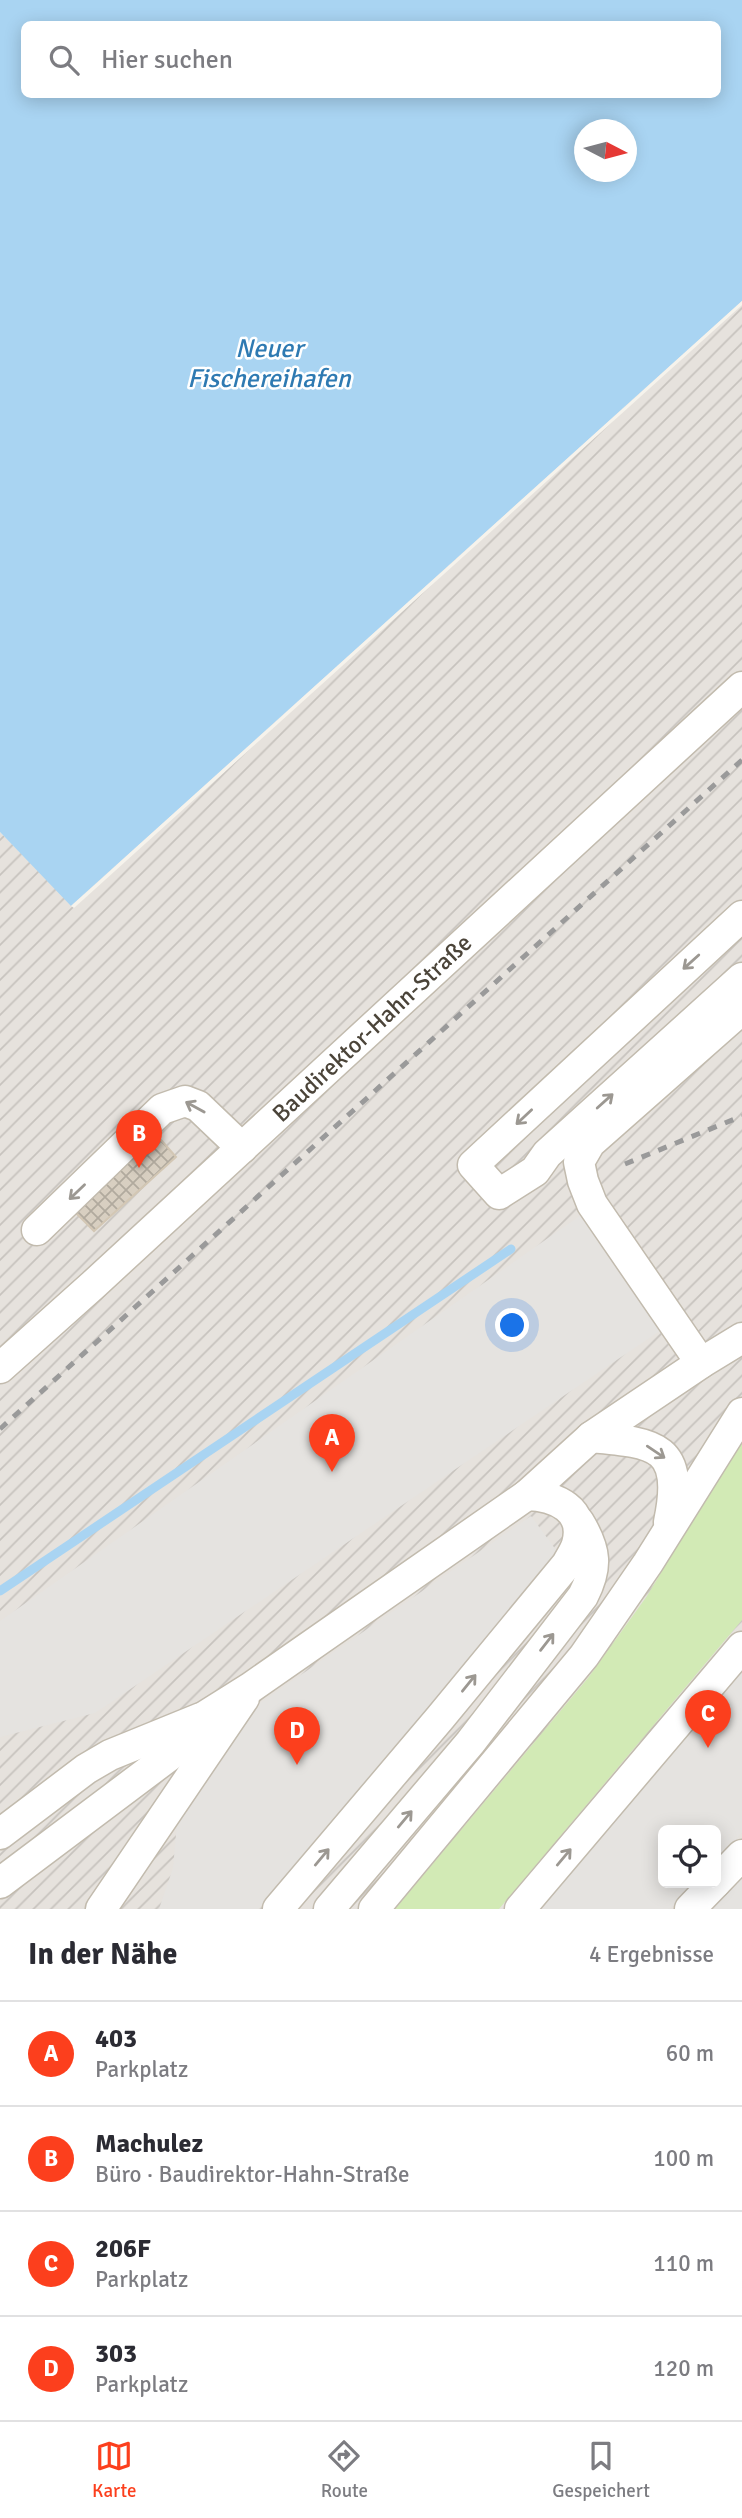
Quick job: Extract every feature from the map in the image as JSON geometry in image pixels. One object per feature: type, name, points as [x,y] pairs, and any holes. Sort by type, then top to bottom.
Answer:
[{"type":"street","name":"Baudirektor-Hahn-Straße","points":[[0,1368],[742,687]]},
{"type":"street","points":[[742,916],[472,1165],[499,1194],[535,1171],[547,1154],[742,978]]},
{"type":"street","points":[[701,1363],[592,1204],[579,1162],[590,1143],[742,1009]]},
{"type":"street","points":[[37,1230],[162,1109],[184,1101],[198,1106],[242,1148]]},
{"type":"street","points":[[0,1834],[86,1769],[110,1755],[207,1715],[250,1688],[527,1495],[591,1437],[742,1338]]},
{"type":"street","points":[[374,1909],[584,1656],[666,1535],[742,1413]]},
{"type":"street","points":[[591,1437],[653,1446],[667,1459],[673,1475],[674,1497],[666,1535]]},
{"type":"street","points":[[329,1909],[470,1742],[583,1597],[592,1578],[593,1555],[589,1538],[571,1510],[558,1500],[527,1495]]},
{"type":"street","points":[[278,1909],[567,1564],[577,1543],[577,1525],[571,1510]]},
{"type":"street","points":[[520,1909],[742,1647]]},
{"type":"street","points":[[101,1909],[250,1688]]},
{"type":"street","points":[[0,1884],[177,1750],[207,1715]]},
{"type":"street","points":[[721,1878],[742,1855]]},
{"type":"street","points":[[690,1909],[711,1888]]},
{"type":"shaded area","points":[[742,301],[742,1909],[0,1909],[0,832],[72,905]]},
{"type":"shaded area","points":[[584,1213],[667,1326],[95,1713],[0,1737],[0,1621]]},
{"type":"shaded area","points":[[531,1516],[559,1554],[258,1909],[159,1909],[173,1868],[177,1823],[253,1708]]},
{"type":"shaded area","points":[[742,1666],[742,1833],[721,1855],[721,1825],[658,1825],[658,1888],[690,1888],[670,1909],[538,1909]]},
{"type":"shaded area","points":[[742,1873],[742,1909],[708,1909]]},
{"type":"green space","points":[[742,1438],[742,1620],[499,1909],[395,1909],[588,1678],[647,1596]]},
{"type":"water","name":"Neuer Fischereihafen","points":[[0,0],[742,0],[742,301],[71,906],[0,832]]},
{"type":"pier","points":[[742,301],[742,305],[74,908],[71,906]]},
{"type":"building","points":[[155,1133],[176,1157],[94,1231],[75,1212]]},
{"type":"waterway","points":[[0,1591],[511,1249]]},
{"type":"railway","points":[[0,1429],[742,760]]},
{"type":"railway","points":[[625,1164],[742,1116]]},
{"type":"place","name":"Machulez","points":[[139,1168]]},
{"type":"place","name":"403","points":[[332,1472]]},
{"type":"place","name":"206F","points":[[708,1748]]},
{"type":"place","name":"303","points":[[297,1765]]}]
